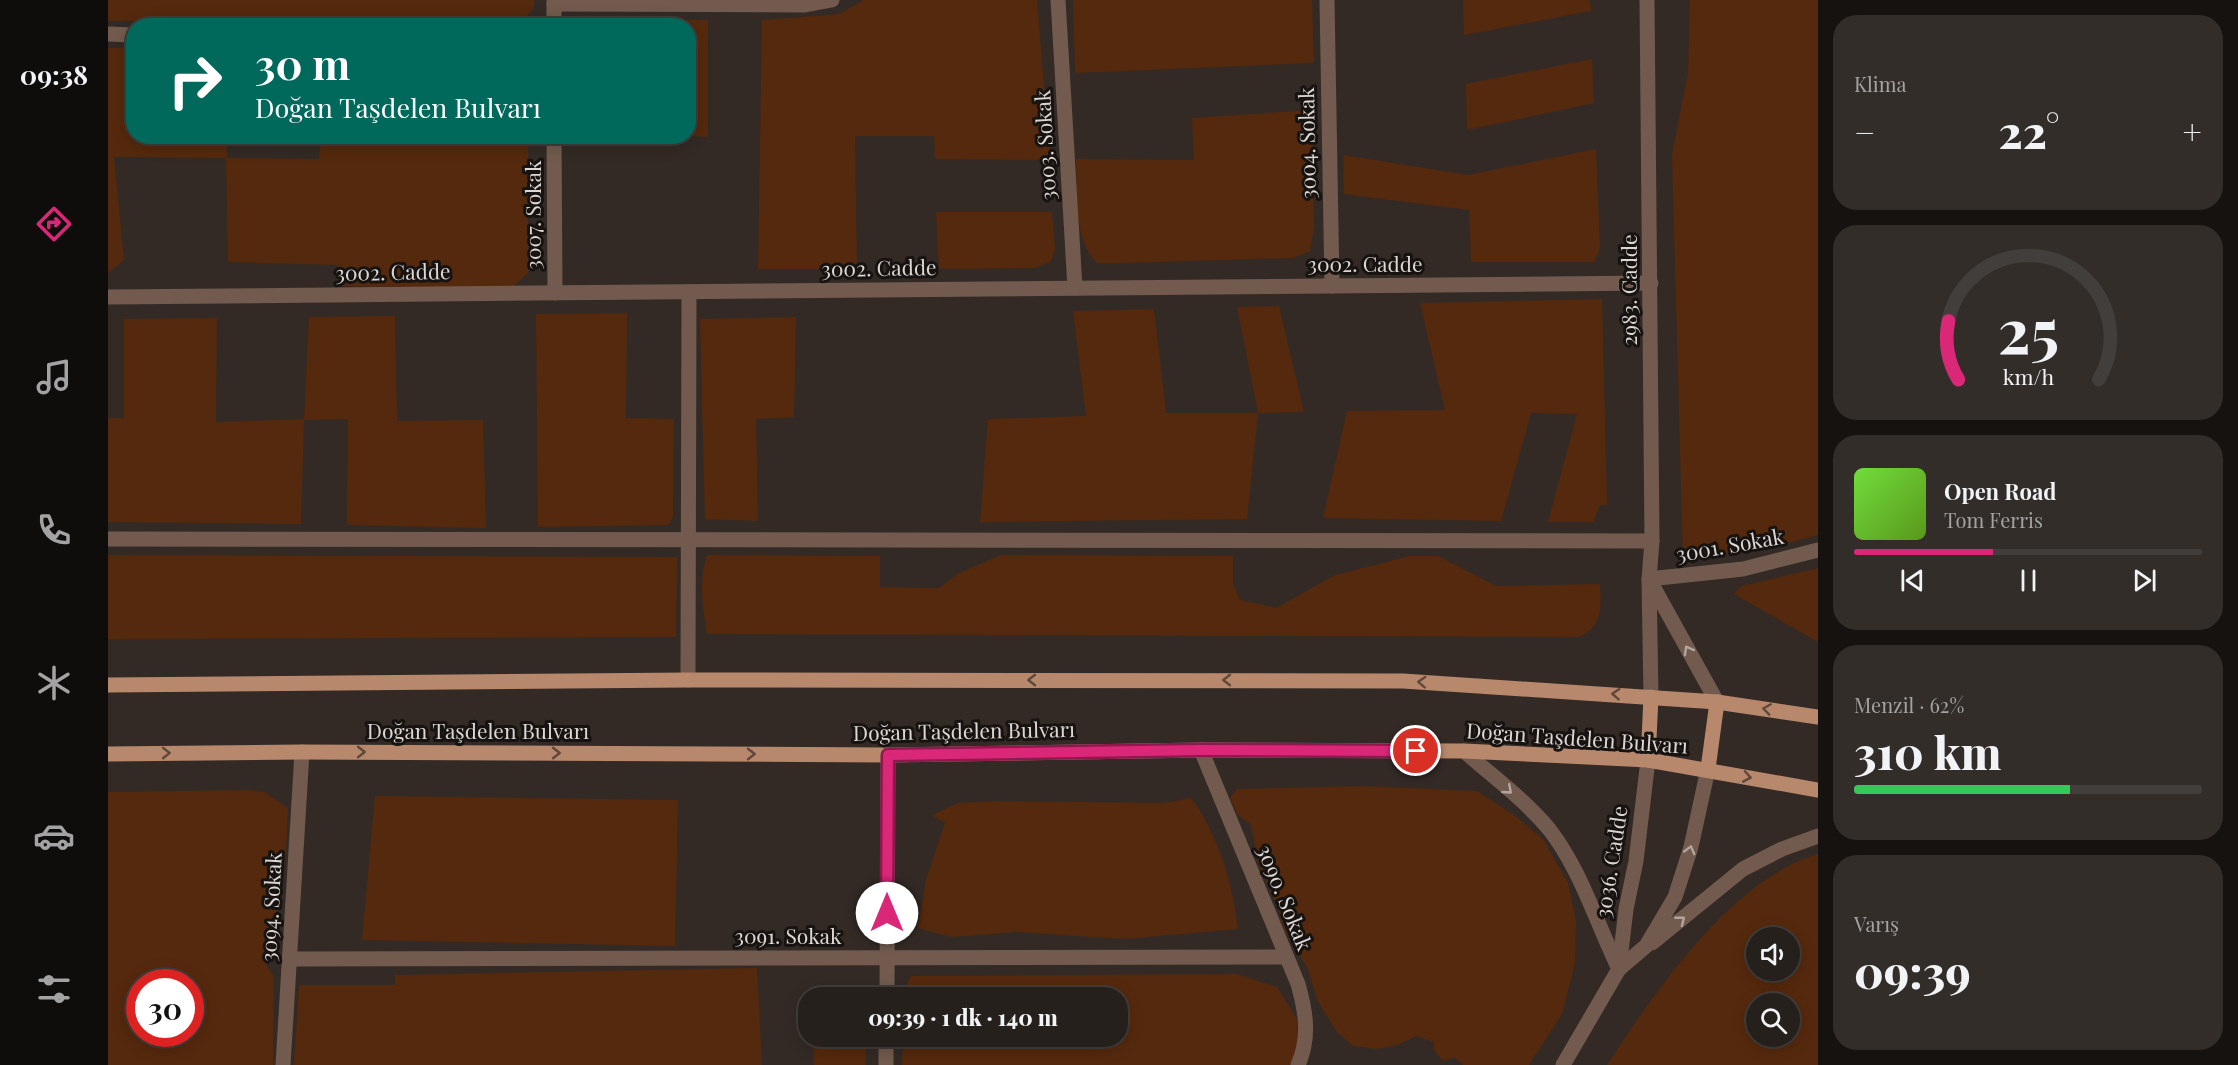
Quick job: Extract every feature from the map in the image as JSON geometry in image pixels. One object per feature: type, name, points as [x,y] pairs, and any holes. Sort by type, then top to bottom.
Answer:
[{"type":"main road","points":[[108,685],[688,680],[1369,680],[1716,702],[1818,717]]},
{"type":"main road","points":[[1648,760],[1651,697]]},
{"type":"main road","points":[[1708,770],[1716,702]]},
{"type":"main road","name":"Doğan Taşdelen Bulvarı","points":[[108,754],[302,752],[888,755],[1201,750],[1464,751],[1648,760],[1818,790]]},
{"type":"street","points":[[554,18],[554,2],[805,5],[832,0]]},
{"type":"street","name":"3003. Sokak","points":[[1058,0],[1075,288]]},
{"type":"street","name":"3004. Sokak","points":[[1327,0],[1332,286]]},
{"type":"street","name":"2983. Cadde","points":[[1647,0],[1651,283],[1652,541],[1649,579],[1651,697]]},
{"type":"street","points":[[108,34],[126,35]]},
{"type":"street","name":"3007. Sokak","points":[[554,144],[555,293]]},
{"type":"street","name":"3002. Cadde","points":[[108,297],[1651,283]]},
{"type":"street","points":[[688,680],[689,292]]},
{"type":"street","points":[[108,539],[1652,541]]},
{"type":"street","name":"3001. Sokak","points":[[1649,579],[1743,569],[1818,550]]},
{"type":"street","points":[[1649,579],[1716,702]]},
{"type":"street","name":"3090. Sokak","points":[[1201,750],[1305,1010],[1306,1036],[1298,1065]]},
{"type":"street","points":[[1464,751],[1532,811],[1561,845],[1572,864],[1619,969],[1743,869],[1765,857],[1818,836]]},
{"type":"street","name":"3094. Sokak","points":[[283,1065],[302,752]]},
{"type":"street","points":[[886,987],[888,755]]},
{"type":"street","name":"3036. Cadde","points":[[1619,969],[1626,909],[1636,861],[1648,760]]},
{"type":"street","name":"3036. Cadde","points":[[1563,1065],[1619,969],[1646,946],[1675,897],[1691,847],[1708,770]]},
{"type":"street","name":"3091. Sokak","points":[[290,959],[1285,957]]},
{"type":"street","points":[[886,1047],[886,1065]]},
{"type":"shaded area","points":[[108,0],[534,0],[534,8],[524,18],[126,18],[126,21],[108,21]]},
{"type":"shaded area","points":[[864,0],[1037,0],[1050,160],[935,159],[934,136],[855,136],[857,269],[758,269],[762,20],[839,14]]},
{"type":"shaded area","points":[[1073,0],[1312,0],[1314,63],[1075,73]]},
{"type":"shaded area","points":[[1463,0],[1590,0],[1591,11],[1464,35]]},
{"type":"shaded area","points":[[1690,0],[1818,0],[1818,535],[1781,545],[1683,559],[1672,155],[1688,73]]},
{"type":"shaded area","points":[[696,20],[708,20],[708,137],[696,136]]},
{"type":"shaded area","points":[[108,48],[126,48],[126,144],[226,144],[227,158],[319,159],[320,144],[528,144],[528,273],[511,288],[337,286],[337,265],[228,262],[226,158],[114,157],[124,260],[108,273]]},
{"type":"shaded area","points":[[1592,59],[1594,103],[1467,130],[1466,84]]},
{"type":"shaded area","points":[[1313,110],[1314,227],[1310,251],[1293,258],[1123,263],[1097,263],[1089,252],[1083,241],[1078,214],[1076,159],[1194,160],[1192,118]]},
{"type":"shaded area","points":[[1596,149],[1600,248],[1594,262],[1471,262],[1469,210],[1344,194],[1343,155],[1468,175]]},
{"type":"shaded area","points":[[936,212],[1052,212],[1055,249],[1051,261],[1036,268],[939,269]]},
{"type":"shaded area","points":[[1602,299],[1607,505],[1600,505],[1593,522],[1548,522],[1577,414],[1531,413],[1501,521],[1323,518],[1347,411],[1445,410],[1420,303]]},
{"type":"shaded area","points":[[1279,306],[1304,412],[1258,413],[1237,307]]},
{"type":"shaded area","points":[[1154,309],[1166,413],[1258,413],[1247,519],[980,522],[988,419],[1086,416],[1073,311]]},
{"type":"shaded area","points":[[627,313],[626,418],[674,419],[673,517],[668,525],[538,527],[536,314]]},
{"type":"shaded area","points":[[395,316],[397,421],[483,420],[486,528],[347,525],[348,419],[304,420],[301,524],[108,522],[108,418],[124,418],[124,319],[217,318],[216,422],[304,419],[309,317]]},
{"type":"shaded area","points":[[796,317],[794,417],[756,419],[758,521],[705,519],[700,319]]},
{"type":"shaded area","points":[[108,555],[677,557],[676,637],[108,639]]},
{"type":"shaded area","points":[[707,555],[880,556],[880,587],[939,588],[959,573],[1001,555],[1233,556],[1233,583],[1240,600],[1276,608],[1335,575],[1410,556],[1438,556],[1496,586],[1600,584],[1600,608],[1593,627],[1579,637],[707,634],[702,584]]},
{"type":"shaded area","points":[[1818,568],[1818,642],[1734,594],[1741,586]]},
{"type":"shaded area","points":[[1363,786],[1477,791],[1514,815],[1543,839],[1568,883],[1576,922],[1575,963],[1562,1014],[1529,1065],[1463,1065],[1455,1057],[1443,1061],[1434,1050],[1434,1042],[1416,1036],[1400,1044],[1378,1049],[1353,1046],[1337,1032],[1318,1002],[1308,969],[1284,929],[1277,904],[1259,866],[1251,825],[1237,814],[1230,798],[1237,789]]},
{"type":"shaded area","points":[[247,790],[264,792],[288,808],[281,885],[264,961],[274,977],[273,1065],[108,1065],[108,792]]},
{"type":"shaded area","points":[[375,796],[678,800],[675,946],[362,940]]},
{"type":"shaded area","points":[[1191,798],[1201,812],[1223,860],[1238,929],[1125,939],[1016,932],[952,937],[918,928],[926,880],[945,823],[932,815],[958,803],[996,801],[1163,803]]},
{"type":"shaded area","points":[[1818,854],[1818,1065],[1607,1065],[1672,973],[1725,913],[1755,888],[1786,868]]},
{"type":"shaded area","points":[[757,968],[762,1065],[294,1065],[299,985],[395,985],[395,975]]},
{"type":"shaded area","points":[[1237,974],[1277,987],[1297,1019],[1298,1046],[1291,1065],[902,1065],[903,1047],[1128,1047],[1128,987],[906,987],[911,976]]},
{"type":"shaded area","points":[[813,1047],[865,1047],[866,1065],[814,1065]]},
{"type":"route","points":[[887,913],[888,755],[1201,750],[1416,751]]}]
